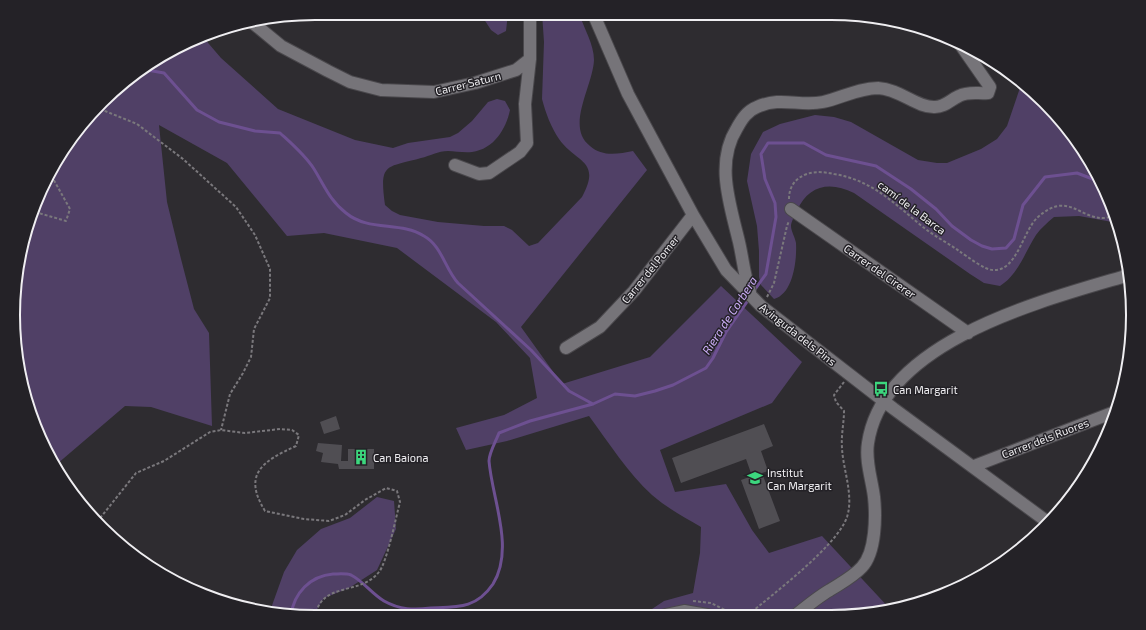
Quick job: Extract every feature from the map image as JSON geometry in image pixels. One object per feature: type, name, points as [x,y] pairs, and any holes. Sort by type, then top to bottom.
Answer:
[{"type":"street","points":[[455,165],[480,174],[489,172],[520,152],[527,143],[525,104],[530,59],[530,20]]},
{"type":"street","name":"Avinguda dels Pins","points":[[596,20],[628,94],[693,215],[726,270],[756,302],[883,400],[1044,519]]},
{"type":"street","name":"Carrer Saturn","points":[[257,26],[281,46],[328,71],[350,82],[381,90],[434,92],[475,83],[516,70],[530,59]]},
{"type":"street","points":[[756,302],[744,275],[725,173],[729,140],[745,115],[757,107],[773,101],[822,102],[869,89],[880,88],[898,92],[917,103],[933,108],[943,106],[958,96],[971,92],[988,93],[990,87],[966,53]]},
{"type":"street","name":"Carrer del Cirerer","points":[[791,209],[968,333]]},
{"type":"street","name":"Carrer del Pomer","points":[[566,348],[600,327],[634,291],[693,215]]},
{"type":"street","points":[[803,610],[853,575],[862,567],[870,553],[875,517],[868,444],[874,419],[883,400],[896,384],[935,352],[968,333],[1016,310],[1123,277]]},
{"type":"street","name":"Carrer dels Ruores","points":[[974,466],[1109,414]]},
{"type":"path","points":[[102,110],[137,124],[203,176],[236,207],[255,235],[270,269],[270,298],[254,329],[251,357],[230,394],[221,430]]},
{"type":"path","name":"camí de la Barca","points":[[756,302],[774,283],[787,226],[791,218],[789,194],[792,184],[802,176],[812,172],[824,172],[852,178],[872,186],[885,194],[925,228],[970,258],[990,270],[995,271],[1001,268],[1016,255],[1025,234],[1038,217],[1054,207],[1063,205],[1105,218],[1109,217]]},
{"type":"path","points":[[38,213],[66,221],[70,209],[53,179]]},
{"type":"path","points":[[754,610],[821,552],[842,528],[847,516],[848,490],[842,446],[844,411],[836,402],[834,395],[850,375]]},
{"type":"path","points":[[100,518],[136,473],[164,461],[210,432],[221,430],[245,433],[280,429],[292,430],[299,435],[296,446],[278,454],[260,468],[256,481],[256,497],[265,511],[304,519],[329,521],[345,515],[365,500],[386,488],[397,491],[400,502],[379,572],[365,583],[328,594],[320,600],[317,610]]},
{"type":"shaded area","points":[[485,20],[507,20],[506,31],[498,35],[491,30]]},
{"type":"shaded area","points":[[542,20],[582,20],[594,54],[593,70],[580,117],[580,128],[583,138],[590,146],[600,152],[616,154],[633,151],[647,170],[521,327],[562,384],[650,357],[721,286],[802,362],[772,403],[660,450],[675,492],[726,484],[752,530],[769,553],[822,536],[886,604],[831,610],[650,610],[664,601],[693,593],[700,553],[701,527],[652,495],[619,457],[589,416],[507,441],[466,450],[456,428],[504,415],[537,398],[530,358],[496,322],[397,248],[324,233],[287,236],[227,163],[159,125],[167,202],[194,309],[209,333],[212,426],[151,407],[125,406],[60,462],[42,428],[26,373],[20,315],[26,257],[42,202],[60,167],[81,135],[93,120],[120,93],[135,81],[167,60],[206,41],[221,58],[278,109],[355,140],[393,148],[408,143],[450,137],[458,133],[472,121],[488,102],[497,99],[505,101],[510,110],[508,117],[498,137],[487,147],[472,152],[441,152],[393,166],[388,169],[383,181],[385,205],[400,215],[438,222],[484,226],[504,226],[512,230],[529,246],[538,243],[582,197],[589,176],[588,169],[584,163],[559,139],[547,115],[542,99],[544,42]]},
{"type":"shaded area","points":[[1020,88],[1053,120],[1076,151],[1096,185],[1111,222],[1079,216],[1054,217],[1038,232],[1012,276],[1000,286],[984,283],[854,193],[837,187],[821,188],[807,196],[794,216],[791,228],[796,243],[796,259],[790,284],[786,291],[774,299],[761,285],[759,277],[757,226],[747,181],[751,154],[763,132],[780,124],[815,115],[834,117],[851,122],[918,160],[947,163],[981,149],[997,139],[1007,126]]},
{"type":"shaded area","points":[[377,497],[394,501],[396,529],[377,570],[349,588],[324,598],[317,610],[272,606],[284,572],[297,550],[321,529],[350,518]]},
{"type":"building","points":[[336,416],[340,429],[324,434],[320,422]]},
{"type":"building","name":"Institut Can Margarit","points":[[764,424],[773,446],[761,451],[768,471],[762,473],[780,521],[759,529],[741,480],[752,476],[746,459],[681,483],[672,458]]},
{"type":"building","name":"Can Baiona","points":[[318,443],[342,445],[341,461],[348,461],[348,449],[374,449],[374,469],[339,469],[338,464],[321,462],[323,453],[316,451]]},
{"type":"waterway","points":[[150,71],[164,73],[197,110],[219,122],[255,131],[280,133],[307,159],[340,208],[355,219],[374,225],[415,231],[430,240],[458,283],[531,350],[569,391],[593,404]]},
{"type":"waterway","name":"Riera de Corbera","points":[[753,292],[766,274],[776,217],[775,203],[765,179],[761,154],[768,143],[804,143],[826,155],[876,166],[911,189],[936,209],[952,226],[971,240],[992,249],[1006,248],[1014,239],[1023,205],[1045,177],[1077,173],[1092,179]]},
{"type":"waterway","name":"Riera de Corbera","points":[[293,609],[304,587],[317,578],[333,574],[351,575],[384,601],[407,609],[458,607],[480,598],[493,584],[499,570],[502,555],[500,523],[489,461],[491,451],[499,433],[530,421],[593,404],[615,394],[635,396],[655,391],[673,385],[706,368],[713,358],[726,332],[749,299]]},
{"type":"place","name":"Can Margarit","points":[[881,389]]},
{"type":"place","name":"Can Baiona","points":[[361,457]]},
{"type":"place","name":"Institut Can Margarit","points":[[755,478]]}]
